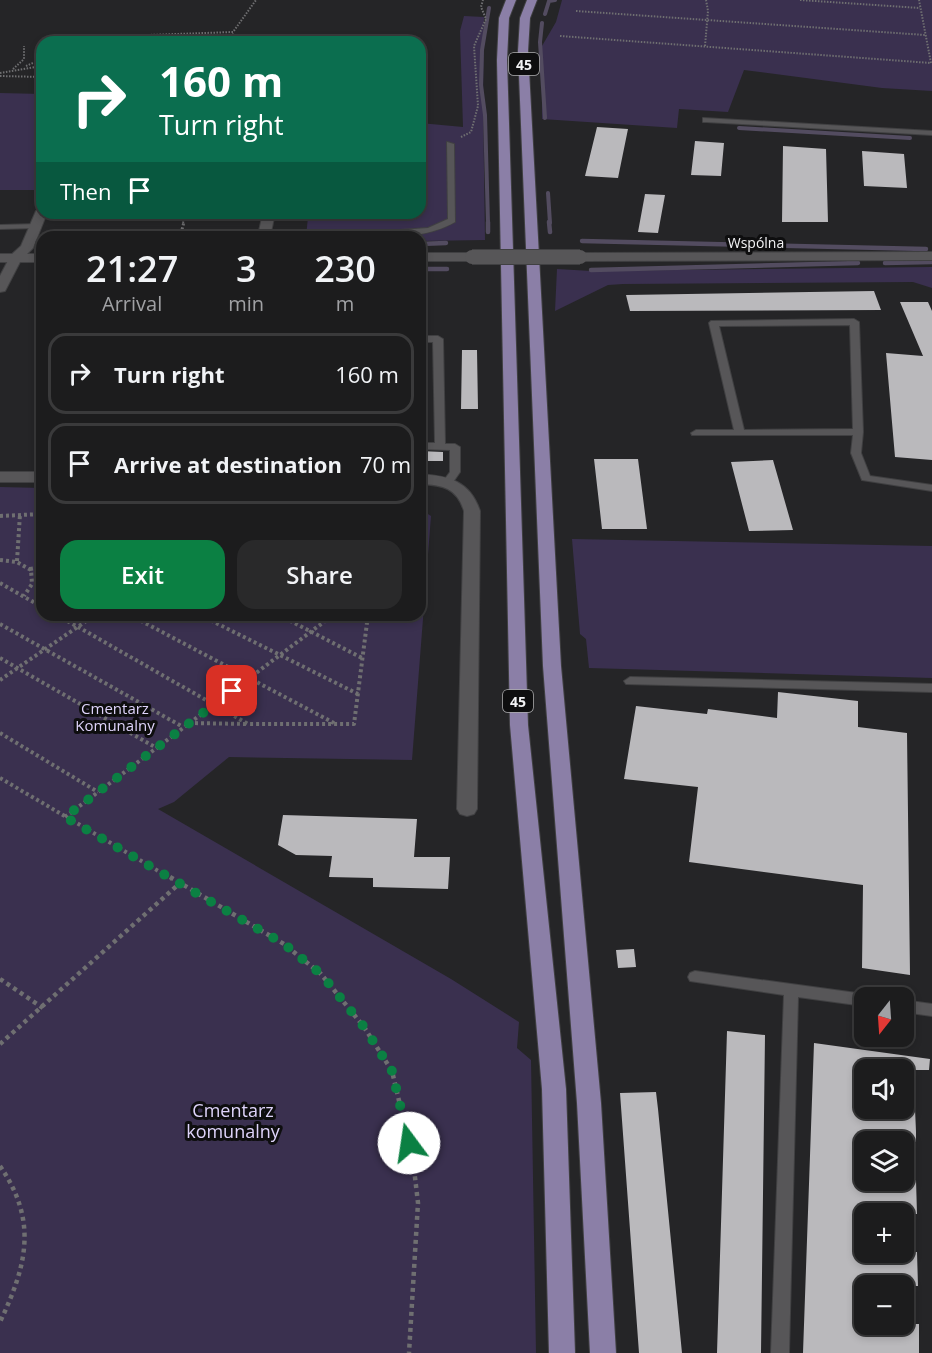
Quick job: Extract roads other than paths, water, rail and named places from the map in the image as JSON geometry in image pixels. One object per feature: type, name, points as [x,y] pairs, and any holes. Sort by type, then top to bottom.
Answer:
[{"type":"main road","name":"45","points":[[511,0],[504,18],[502,60],[519,725],[552,1058],[562,1353]]},
{"type":"main road","name":"45","points":[[532,0],[525,18],[523,44],[544,534],[552,666],[571,869],[589,1103],[603,1353]]},
{"type":"street","points":[[2,282],[16,258],[36,240],[36,226],[39,219]]},
{"type":"street","name":"Wspólna","points":[[426,257],[932,256]]},
{"type":"street","points":[[0,258],[36,258]]},
{"type":"street","points":[[0,477],[36,477]]},
{"type":"street","points":[[426,479],[437,480],[463,489],[469,496],[472,511],[468,809]]},
{"type":"lane","points":[[706,120],[932,133]]},
{"type":"lane","points":[[416,231],[444,227],[452,220],[450,144]]},
{"type":"lane","points":[[0,226],[36,226]]},
{"type":"lane","points":[[740,433],[714,323],[854,322],[858,432],[856,453],[866,478],[932,488]]},
{"type":"lane","points":[[426,339],[438,339],[440,447]]},
{"type":"lane","points":[[696,433],[858,432]]},
{"type":"lane","points":[[426,446],[455,447],[455,472],[447,483]]},
{"type":"lane","points":[[630,681],[932,688]]},
{"type":"lane","points":[[695,977],[854,999]]},
{"type":"lane","points":[[780,1353],[791,990]]},
{"type":"lane","points":[[914,1008],[932,1010]]},
{"type":"waterway","points":[[545,14],[549,1],[555,0]]},
{"type":"waterway","points":[[488,223],[485,115],[481,85],[482,50],[489,8]]},
{"type":"waterway","points":[[542,23],[540,42],[545,118]]},
{"type":"waterway","points":[[739,128],[910,138]]},
{"type":"waterway","points":[[548,193],[550,223]]},
{"type":"waterway","points":[[549,222],[550,232]]},
{"type":"waterway","points":[[488,223],[488,232]]},
{"type":"waterway","points":[[582,241],[926,249]]},
{"type":"waterway","points":[[426,244],[446,243]]},
{"type":"waterway","points":[[885,263],[932,262]]},
{"type":"waterway","points":[[591,270],[858,263]]},
{"type":"waterway","points":[[426,269],[447,269]]},
{"type":"park label","name":"Cmentarz Komunalny","points":[[115,716]]},
{"type":"park label","name":"Cmentarz komunalny","points":[[233,1120]]}]
